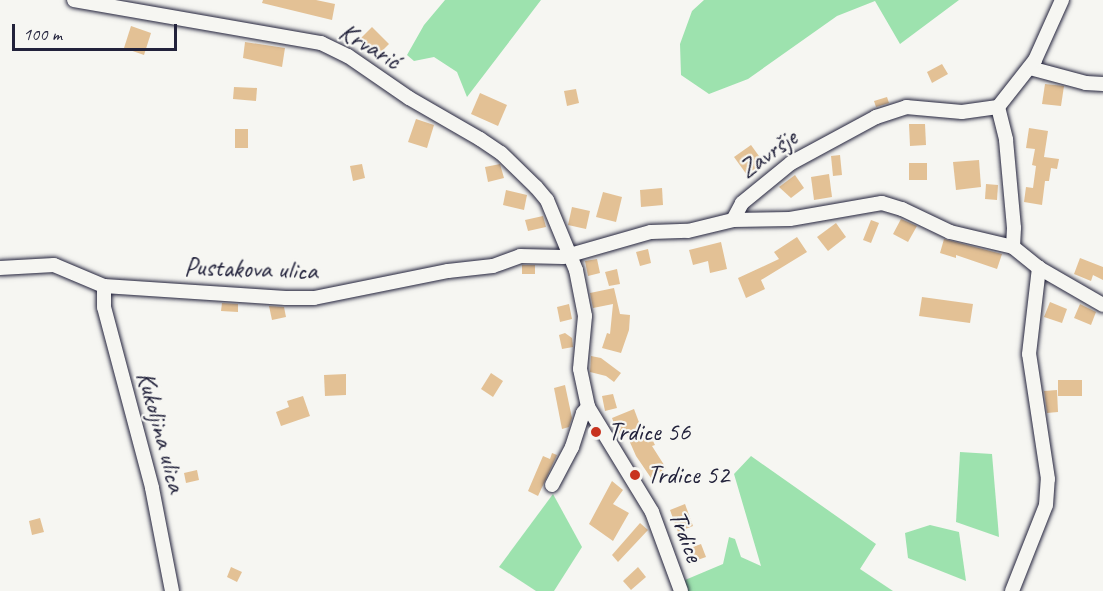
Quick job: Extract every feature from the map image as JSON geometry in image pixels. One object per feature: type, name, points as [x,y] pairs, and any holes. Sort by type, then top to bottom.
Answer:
[{"type":"street","name":"Krvarić","points":[[74,0],[286,35],[321,43],[348,56],[409,98],[501,153],[547,200],[572,254]]},
{"type":"street","points":[[1013,247],[1014,228],[1006,140],[998,107],[1030,68],[1062,0]]},
{"type":"street","points":[[1030,68],[1103,84]]},
{"type":"street","name":"Završje","points":[[733,220],[742,203],[790,163],[876,117],[906,107],[962,112],[998,107]]},
{"type":"street","points":[[572,254],[637,236],[688,231],[733,220],[790,219],[842,208],[882,203],[902,209],[950,232],[1013,247],[1039,268],[1103,305]]},
{"type":"street","name":"Pustakova ulica","points":[[0,268],[54,265],[104,285],[314,298],[448,272],[493,266],[520,256],[555,258],[572,254]]},
{"type":"street","name":"Trdice","points":[[572,254],[585,315],[580,369],[588,407],[652,512],[681,591]]},
{"type":"street","points":[[1012,591],[1046,505],[1048,479],[1029,354],[1039,268]]},
{"type":"street","name":"Kukoljina ulica","points":[[104,285],[104,307],[152,488],[172,591]]},
{"type":"street","points":[[552,485],[572,447],[583,413],[588,407]]},
{"type":"green space","points":[[445,0],[541,0],[467,97],[457,72],[434,57],[414,61],[407,55],[424,25]]},
{"type":"green space","points":[[704,0],[959,0],[900,44],[875,1],[837,16],[748,79],[709,94],[681,75],[680,44],[692,11]]},
{"type":"green space","points":[[960,452],[992,454],[999,537],[956,522]]},
{"type":"green space","points":[[751,456],[876,544],[860,569],[893,591],[688,591],[685,580],[723,564],[729,537],[735,539],[741,557],[761,566],[734,474]]},
{"type":"green space","points":[[553,494],[582,547],[554,591],[536,591],[499,567]]},
{"type":"green space","points":[[930,525],[959,532],[966,581],[908,558],[905,533]]},
{"type":"building","points":[[263,0],[316,0],[335,4],[332,20],[262,3]]},
{"type":"building","points":[[131,26],[151,33],[144,55],[124,48]]},
{"type":"building","points":[[372,27],[389,44],[375,58],[358,41]]},
{"type":"building","points":[[245,42],[285,48],[282,67],[243,58]]},
{"type":"building","points":[[942,64],[948,74],[932,83],[927,72]]},
{"type":"building","points":[[1045,84],[1064,86],[1061,106],[1042,104]]},
{"type":"building","points":[[234,87],[257,88],[256,101],[233,99]]},
{"type":"building","points":[[576,89],[579,103],[567,106],[564,91]]},
{"type":"building","points":[[480,93],[507,105],[498,126],[471,114]]},
{"type":"building","points":[[887,97],[889,103],[876,107],[874,101]]},
{"type":"building","points":[[416,119],[434,125],[427,148],[408,142]]},
{"type":"building","points":[[909,124],[925,124],[926,145],[910,146]]},
{"type":"building","points":[[1029,128],[1048,131],[1044,157],[1059,159],[1057,169],[1051,168],[1049,181],[1045,181],[1042,205],[1024,202],[1026,187],[1033,188],[1036,166],[1032,165],[1035,149],[1026,148]]},
{"type":"building","points":[[235,129],[248,129],[248,148],[235,148]]},
{"type":"building","points":[[751,145],[764,163],[747,175],[734,157]]},
{"type":"building","points":[[840,155],[842,175],[833,176],[831,156]]},
{"type":"building","points":[[979,160],[981,187],[956,190],[953,162]]},
{"type":"building","points":[[909,163],[927,163],[927,180],[909,180]]},
{"type":"building","points":[[362,164],[365,178],[353,181],[350,166]]},
{"type":"building","points":[[500,164],[504,178],[488,182],[485,167]]},
{"type":"building","points":[[829,174],[832,197],[814,200],[811,177]]},
{"type":"building","points":[[795,175],[804,188],[791,198],[779,187]]},
{"type":"building","points":[[986,184],[998,185],[997,200],[985,199]]},
{"type":"building","points":[[662,188],[663,205],[641,207],[640,190]]},
{"type":"building","points":[[506,190],[527,195],[524,210],[503,205]]},
{"type":"building","points":[[603,192],[622,197],[616,222],[596,217]]},
{"type":"building","points":[[572,207],[590,211],[586,229],[568,225]]},
{"type":"building","points":[[543,216],[546,227],[528,231],[525,220]]},
{"type":"building","points":[[901,219],[917,226],[908,242],[893,234]]},
{"type":"building","points":[[871,220],[879,223],[871,243],[863,240]]},
{"type":"building","points":[[836,223],[846,237],[828,251],[817,237]]},
{"type":"building","points":[[797,237],[807,252],[761,280],[765,289],[746,298],[738,278],[779,259],[774,252]]},
{"type":"building","points":[[944,239],[1002,254],[997,269],[956,255],[956,258],[940,253]]},
{"type":"building","points":[[721,242],[727,269],[710,273],[708,261],[693,265],[689,250]]},
{"type":"building","points":[[648,249],[651,263],[640,266],[636,252]]},
{"type":"building","points":[[1080,258],[1103,267],[1103,280],[1093,275],[1091,281],[1074,274]]},
{"type":"building","points":[[597,259],[600,273],[588,276],[585,261]]},
{"type":"building","points":[[522,265],[535,265],[535,274],[522,274]]},
{"type":"building","points":[[617,269],[620,284],[609,286],[605,272]]},
{"type":"building","points":[[614,288],[620,314],[630,315],[629,330],[621,353],[602,348],[607,333],[610,334],[613,304],[593,308],[590,293]]},
{"type":"building","points":[[922,297],[973,304],[970,323],[919,316]]},
{"type":"building","points":[[1050,302],[1067,309],[1062,323],[1044,317]]},
{"type":"building","points":[[222,303],[238,304],[238,312],[221,311]]},
{"type":"building","points":[[569,304],[572,319],[560,322],[557,307]]},
{"type":"building","points":[[1080,304],[1096,312],[1091,325],[1074,318]]},
{"type":"building","points":[[269,306],[284,307],[286,317],[272,320]]},
{"type":"building","points":[[565,333],[572,338],[573,347],[562,349],[559,335]]},
{"type":"building","points":[[591,356],[601,358],[621,373],[614,382],[606,376],[590,372]]},
{"type":"building","points":[[491,373],[503,381],[493,397],[481,389]]},
{"type":"building","points":[[346,374],[346,395],[325,396],[324,375]]},
{"type":"building","points":[[1058,380],[1082,380],[1082,396],[1058,396]]},
{"type":"building","points":[[565,385],[572,418],[569,427],[562,429],[554,388]]},
{"type":"building","points":[[1057,390],[1058,412],[1047,413],[1044,391]]},
{"type":"building","points":[[613,394],[617,408],[605,411],[602,396]]},
{"type":"building","points":[[303,396],[310,416],[281,426],[276,412],[289,407],[287,401]]},
{"type":"building","points":[[634,409],[643,433],[648,431],[655,445],[652,446],[666,468],[651,478],[636,456],[625,431],[618,434],[612,418]]},
{"type":"building","points":[[552,453],[557,455],[538,496],[528,491],[543,456],[550,459]]},
{"type":"building","points":[[197,470],[199,480],[186,483],[184,473]]},
{"type":"building","points":[[612,481],[623,490],[613,504],[629,513],[613,541],[589,524]]},
{"type":"building","points":[[685,504],[693,526],[678,532],[670,510]]},
{"type":"building","points":[[40,518],[44,532],[32,535],[29,521]]},
{"type":"building","points":[[640,523],[648,530],[618,562],[612,555]]},
{"type":"building","points":[[701,544],[706,557],[689,563],[685,550]]},
{"type":"building","points":[[231,567],[242,572],[237,582],[227,577]]},
{"type":"building","points":[[638,567],[646,577],[631,590],[623,581]]},
{"type":"place","name":"Trdice 56","points":[[596,432]]},
{"type":"place","name":"Trdice 52","points":[[635,475]]}]
